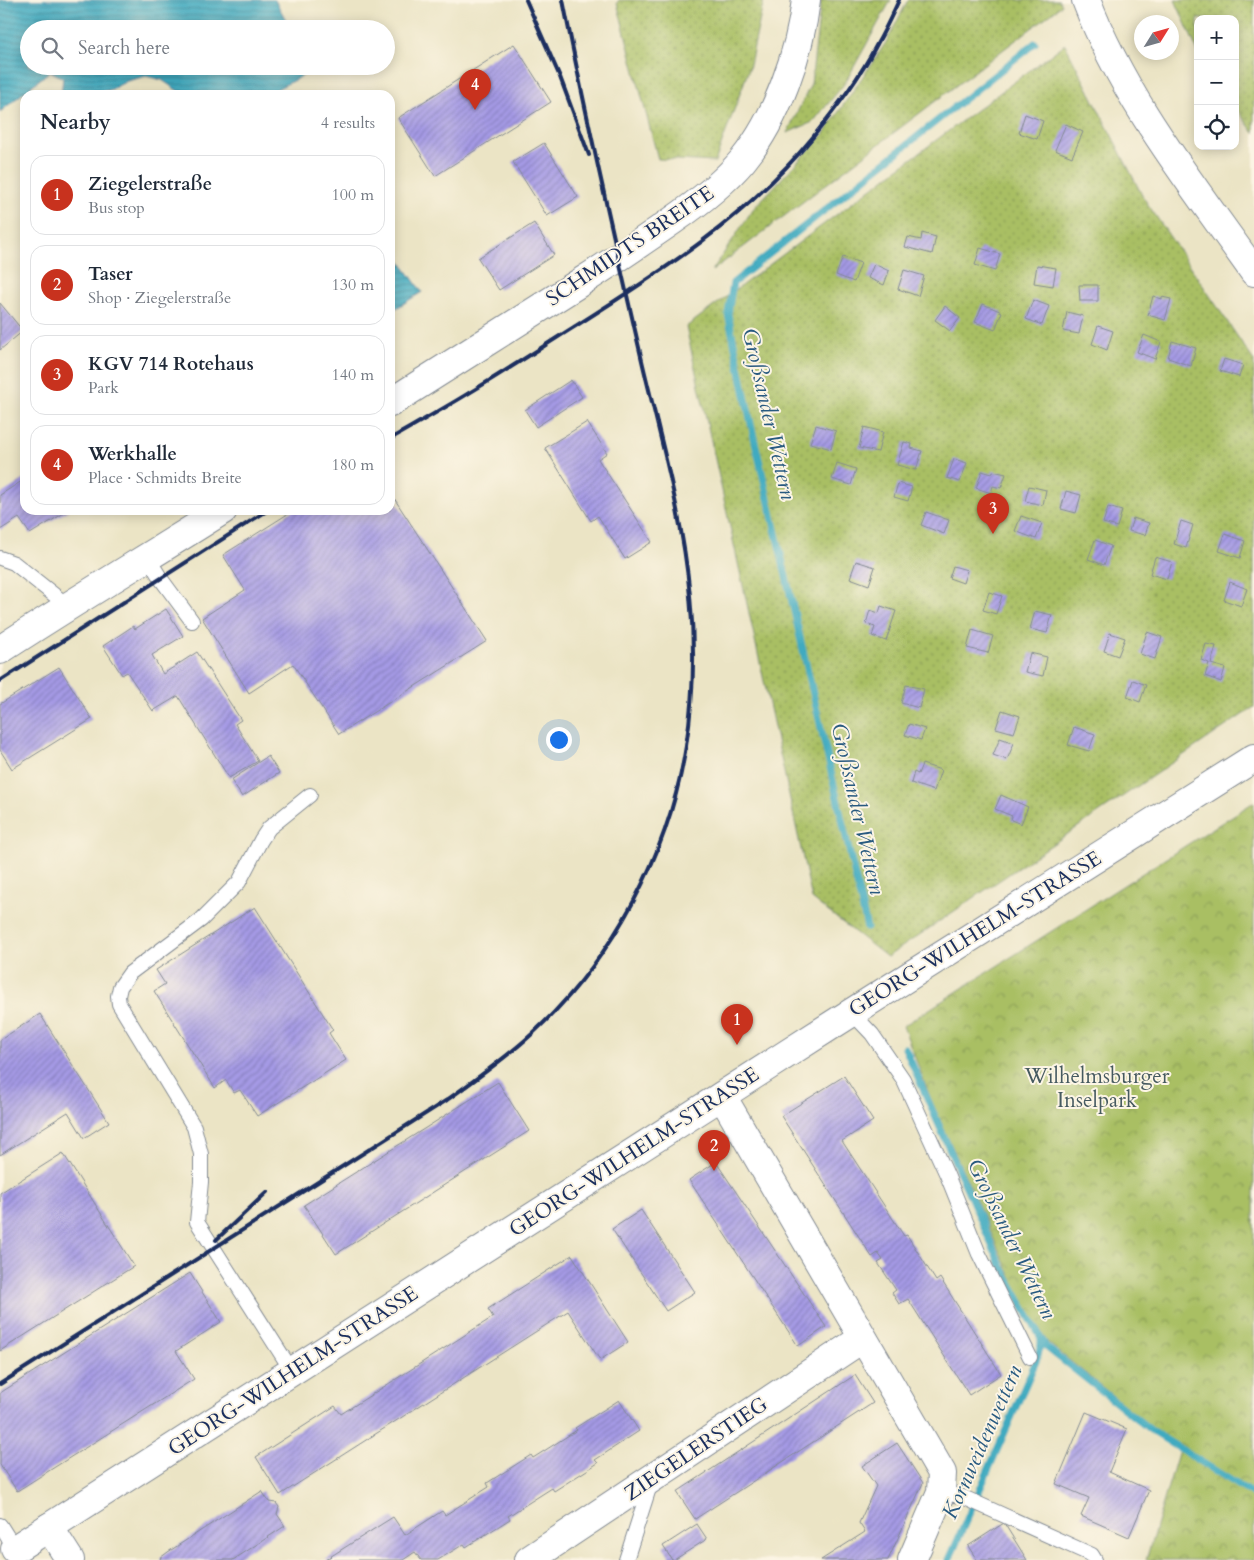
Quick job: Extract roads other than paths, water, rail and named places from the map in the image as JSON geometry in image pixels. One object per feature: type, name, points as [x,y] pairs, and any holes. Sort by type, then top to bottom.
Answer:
[{"type":"main road","name":"SCHMIDTS BREITE","points":[[395,401],[635,247],[699,202],[720,184],[744,159],[757,140],[776,103],[791,68],[803,23],[806,0]]},
{"type":"main road","points":[[1086,0],[1120,74],[1144,114],[1254,272]]},
{"type":"main road","points":[[0,650],[215,515]]},
{"type":"main road","name":"GEORG-WILHELM-STRASSE","points":[[15,1548],[852,1012],[1254,758]]},
{"type":"main road","points":[[722,1096],[942,1473],[952,1495],[912,1560]]},
{"type":"main road","name":"ZIEGELERSTIEG","points":[[529,1560],[863,1338]]},
{"type":"main road","points":[[49,1527],[70,1560]]},
{"type":"lane","points":[[0,558],[14,563],[68,606]]},
{"type":"lane","points":[[148,558],[192,621]]},
{"type":"lane","points":[[292,1371],[197,1222],[201,1182],[201,1154],[194,1127],[118,1004],[118,996],[120,986],[130,973],[201,920],[239,882],[269,828],[310,795]]},
{"type":"lane","points":[[852,1012],[872,1034],[903,1079],[947,1175],[978,1254],[1030,1357]]},
{"type":"lane","points":[[626,1560],[652,1478]]},
{"type":"lane","points":[[952,1495],[985,1506],[1092,1555],[1095,1560]]},
{"type":"lane","points":[[0,1525],[15,1548]]},
{"type":"water","points":[[0,0],[275,0],[286,20],[20,20],[20,75],[45,75],[27,90],[20,90],[20,96],[0,112]]},
{"type":"water","points":[[57,75],[304,75],[275,90],[177,90],[162,80],[146,76],[127,81],[110,90],[62,90],[63,78]]},
{"type":"water","points":[[395,254],[422,292],[395,309]]},
{"type":"waterway","name":"Großsander Wettern","points":[[867,928],[753,433],[728,314],[733,283],[1035,43]]},
{"type":"waterway","name":"Großsander Wettern","points":[[905,1048],[1001,1266],[1046,1347],[1152,1431],[1254,1495]]},
{"type":"waterway","name":"Kornweidenwettern","points":[[949,1560],[1036,1361],[1041,1339]]},
{"type":"railway","points":[[526,0],[560,77],[589,155]]},
{"type":"railway","points":[[0,1384],[447,1100],[501,1060],[532,1034],[561,1005],[588,973],[612,938],[633,902],[651,865],[666,826],[678,786],[686,746],[693,671],[693,633],[690,596],[677,509],[602,183],[563,0]]},
{"type":"railway","points":[[395,436],[482,385],[639,286],[701,242],[760,193],[787,166],[830,115],[870,56],[899,0]]},
{"type":"railway","points":[[0,681],[260,515]]},
{"type":"railway","points":[[216,1240],[267,1192]]},
{"type":"place","name":"Werkhalle","points":[[475,110]]},
{"type":"place","name":"KGV 714 Rotehaus","points":[[993,534]]},
{"type":"place","name":"Ziegelerstraße","points":[[737,1045]]},
{"type":"place","name":"Taser","points":[[714,1171]]},
{"type":"park label","name":"Wilhelmsburger Inselpark","points":[[1097,1088]]}]
